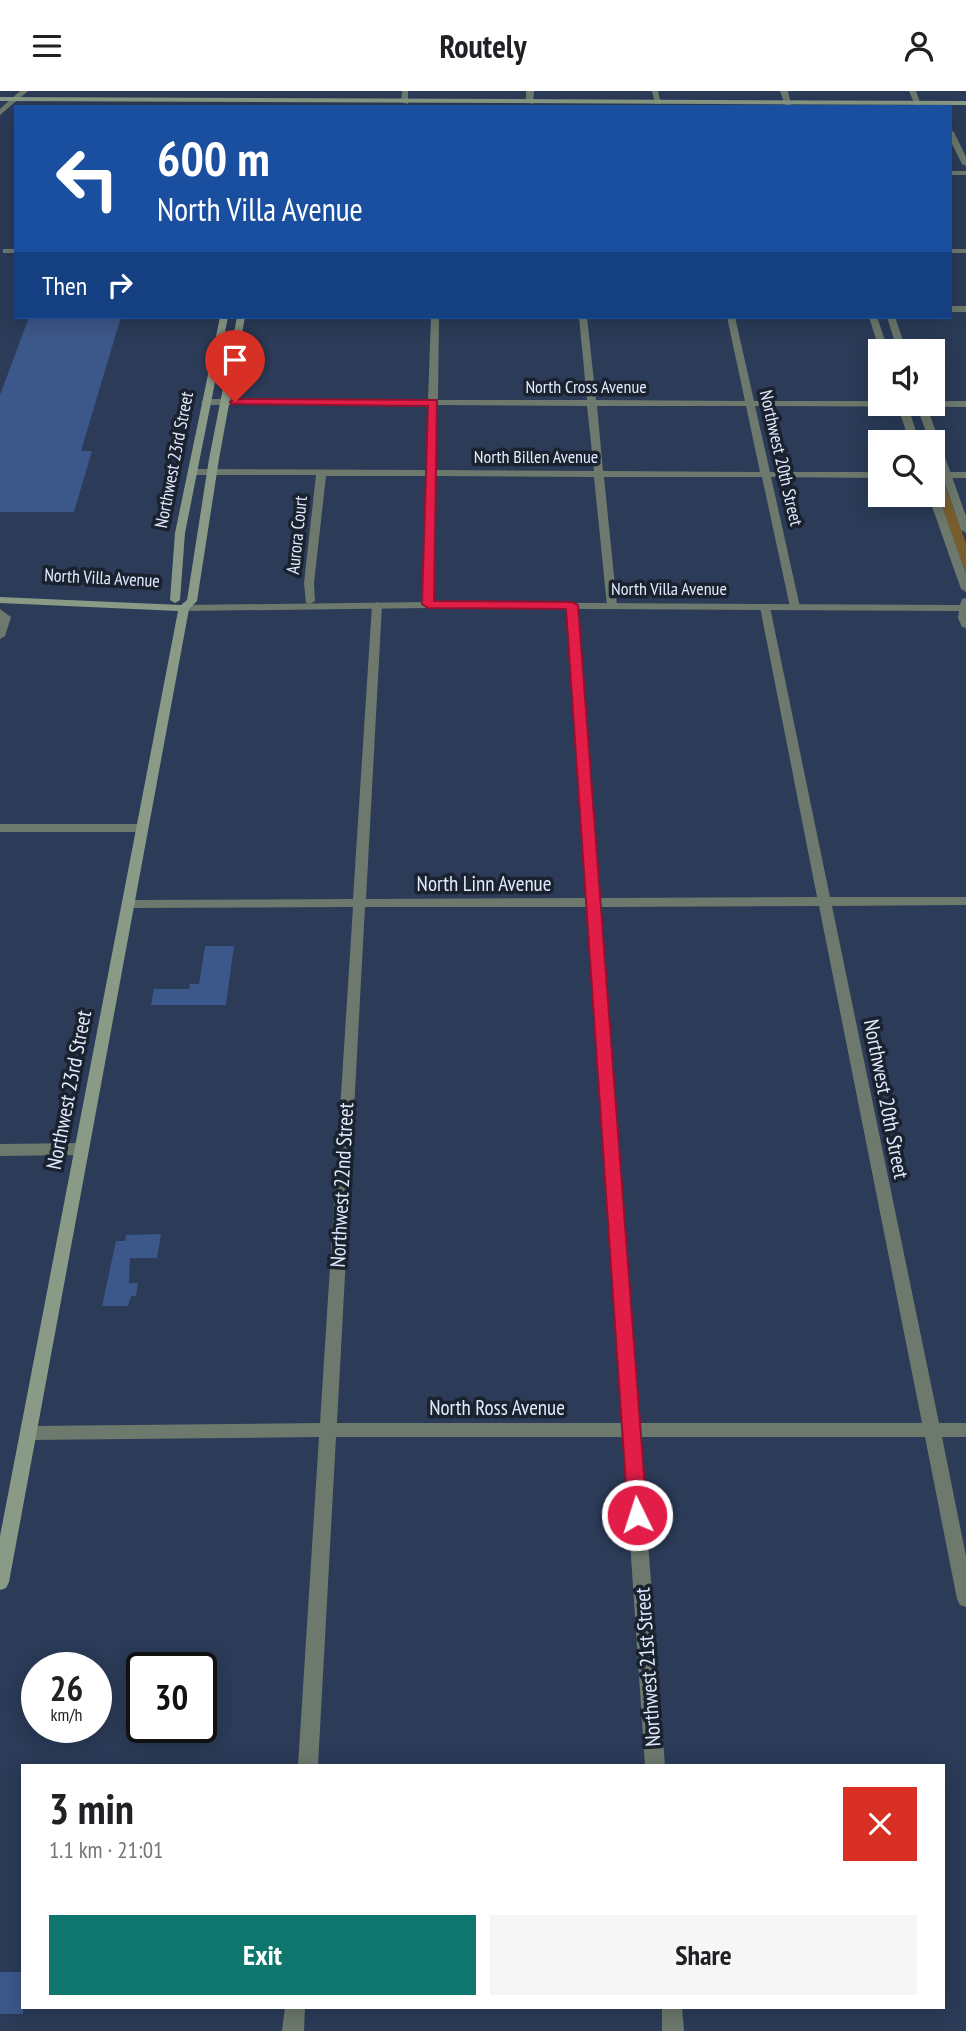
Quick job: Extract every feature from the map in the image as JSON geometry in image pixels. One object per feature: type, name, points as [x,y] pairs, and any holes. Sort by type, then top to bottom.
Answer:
[{"type":"main road","points":[[280,104],[283,91]]},
{"type":"main road","points":[[0,101],[269,100],[280,104],[658,102],[684,105],[966,103]]},
{"type":"main road","name":"Northwest 23rd Street","points":[[184,603],[178,561],[180,533],[224,319]]},
{"type":"main road","name":"Northwest 23rd Street","points":[[0,1581],[184,603],[199,561],[214,459],[241,319]]},
{"type":"main road","points":[[218,345],[236,345]]},
{"type":"main road","points":[[214,459],[197,450],[220,429]]},
{"type":"main road","points":[[186,503],[207,503]]},
{"type":"main road","points":[[180,533],[203,532]]},
{"type":"main road","points":[[178,561],[199,561]]},
{"type":"main road","name":"North Villa Avenue","points":[[0,591],[184,603]]},
{"type":"main road","name":"North Villa Avenue","points":[[0,600],[184,603]]},
{"type":"street","points":[[0,113],[24,91]]},
{"type":"street","points":[[405,91],[405,102]]},
{"type":"street","points":[[530,91],[530,102]]},
{"type":"street","points":[[655,91],[658,102]]},
{"type":"street","points":[[784,91],[788,103]]},
{"type":"street","points":[[913,91],[918,103]]},
{"type":"street","points":[[952,136],[966,164]]},
{"type":"street","points":[[6,251],[14,251]]},
{"type":"street","points":[[428,604],[435,319]]},
{"type":"street","points":[[583,319],[612,606]]},
{"type":"street","name":"Northwest 20th Street","points":[[731,319],[795,607]]},
{"type":"street","points":[[874,319],[881,339]]},
{"type":"street","points":[[892,319],[899,339]]},
{"type":"street","name":"North Cross Avenue","points":[[206,402],[868,404]]},
{"type":"street","name":"North Cross Avenue","points":[[945,404],[966,404]]},
{"type":"street","points":[[925,416],[966,530]]},
{"type":"street","name":"North Billen Avenue","points":[[192,472],[868,475]]},
{"type":"street","name":"Aurora Court","points":[[310,601],[309,583],[321,472]]},
{"type":"street","points":[[946,475],[966,475]]},
{"type":"street","points":[[937,507],[966,589]]},
{"type":"street","name":"North Villa Avenue","points":[[184,603],[310,601],[374,605]]},
{"type":"street","name":"North Villa Avenue","points":[[184,603],[765,607],[966,605]]},
{"type":"street","name":"Northwest 22nd Street","points":[[308,1764],[374,605]]},
{"type":"street","name":"Northwest 21st Street","points":[[572,605],[655,1764]]},
{"type":"street","points":[[966,605],[966,625]]},
{"type":"street","name":"Northwest 20th Street","points":[[765,607],[966,1599]]},
{"type":"street","points":[[0,636],[3,614]]},
{"type":"street","points":[[0,828],[142,828]]},
{"type":"street","name":"North Linn Avenue","points":[[128,904],[966,901]]},
{"type":"street","points":[[0,1150],[82,1149]]},
{"type":"street","name":"North Ross Avenue","points":[[29,1433],[966,1430]]},
{"type":"street","points":[[293,2031],[295,2009]]},
{"type":"street","points":[[672,2009],[673,2031]]},
{"type":"shaded area","points":[[945,486],[966,543],[966,574],[942,507],[945,507]]},
{"type":"building","points":[[28,319],[120,319],[81,451],[92,451],[74,512],[0,512],[0,395]]},
{"type":"building","points":[[205,946],[234,946],[226,1005],[151,1005],[154,989],[189,989],[190,984],[199,984]]},
{"type":"building","points":[[161,1234],[157,1258],[130,1258],[129,1283],[138,1283],[136,1296],[131,1296],[128,1306],[102,1306],[116,1241],[125,1241],[126,1235]]},
{"type":"building","points":[[0,1972],[21,1972],[23,2014],[0,2014]]},
{"type":"route","points":[[235,402],[433,403],[428,604],[572,605],[637,1515]]}]
